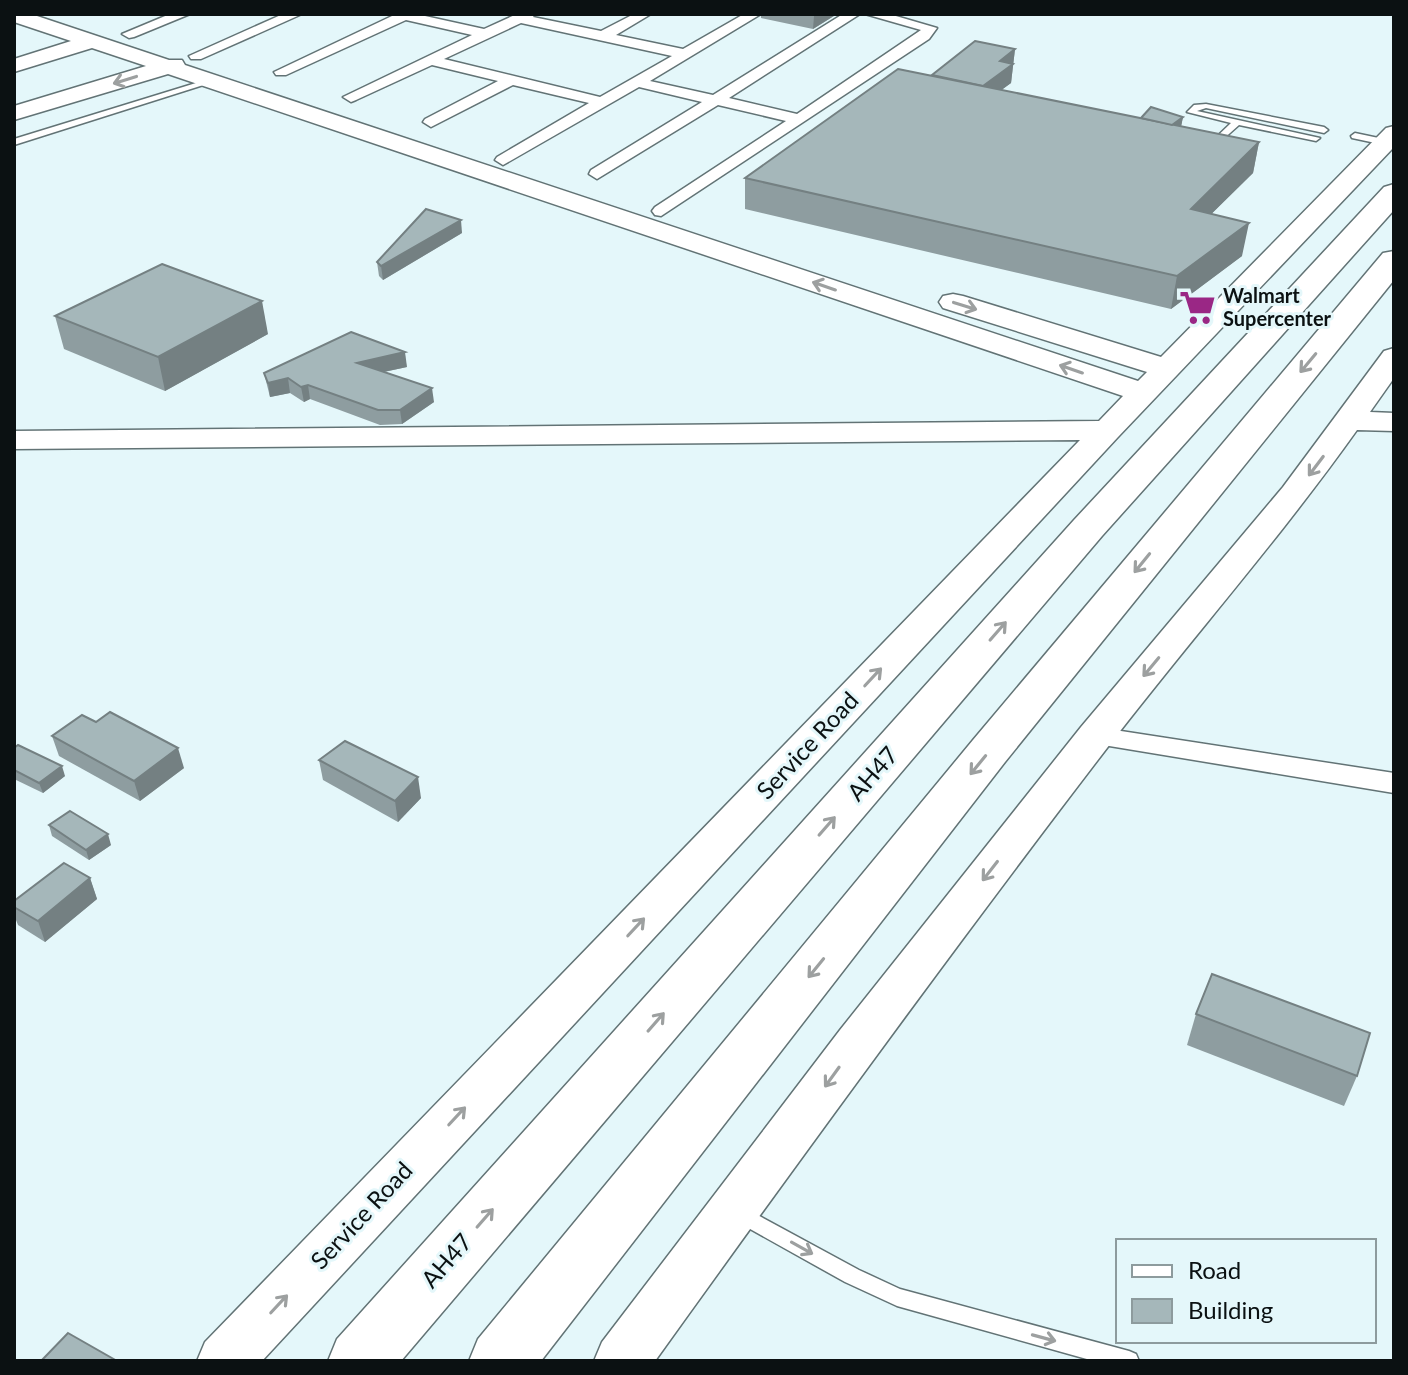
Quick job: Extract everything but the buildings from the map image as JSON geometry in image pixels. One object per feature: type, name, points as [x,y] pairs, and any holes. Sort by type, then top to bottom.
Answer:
[{"type":"highway","name":"AH47","points":[[360,1361],[1088,528],[1394,193]]},
{"type":"highway","points":[[501,1361],[989,751],[1394,260]]},
{"type":"street","points":[[68,14],[134,45],[169,57],[212,81],[1156,381]]},
{"type":"street","points":[[14,93],[134,45],[183,14]]},
{"type":"street","points":[[198,57],[295,14]]},
{"type":"street","points":[[601,37],[644,14]]},
{"type":"street","points":[[503,160],[754,14]]},
{"type":"street","points":[[597,174],[853,14]]},
{"type":"street","points":[[661,211],[924,36],[930,28],[872,14]]},
{"type":"street","points":[[14,15],[93,41],[134,45]]},
{"type":"street","points":[[281,72],[403,15],[486,34]]},
{"type":"street","points":[[351,97],[523,16],[601,37],[685,54]]},
{"type":"street","points":[[14,66],[93,41]]},
{"type":"street","points":[[14,113],[169,57],[198,57],[503,160],[922,292],[1156,381]]},
{"type":"street","points":[[430,60],[602,102]]},
{"type":"street","points":[[431,122],[511,80]]},
{"type":"street","points":[[636,82],[799,119]]},
{"type":"street","name":"Service Road","points":[[225,1361],[1156,381],[1372,141]]},
{"type":"street","points":[[622,1361],[857,1043],[1095,736],[1295,494],[1394,357]]},
{"type":"street","points":[[1349,421],[1394,422]]},
{"type":"street","points":[[14,440],[1107,430]]},
{"type":"street","points":[[1095,736],[1394,783]]},
{"type":"lane","points":[[14,142],[212,81]]},
{"type":"lane","points":[[1316,138],[1191,112],[1197,107],[1206,106],[1324,130]]},
{"type":"lane","points":[[1198,155],[1206,153],[1237,122]]},
{"type":"lane","points":[[734,1210],[852,1276],[897,1297],[1129,1361]]},
{"type":"place","name":"Walmart Supercenter","points":[[1197,308]]}]
